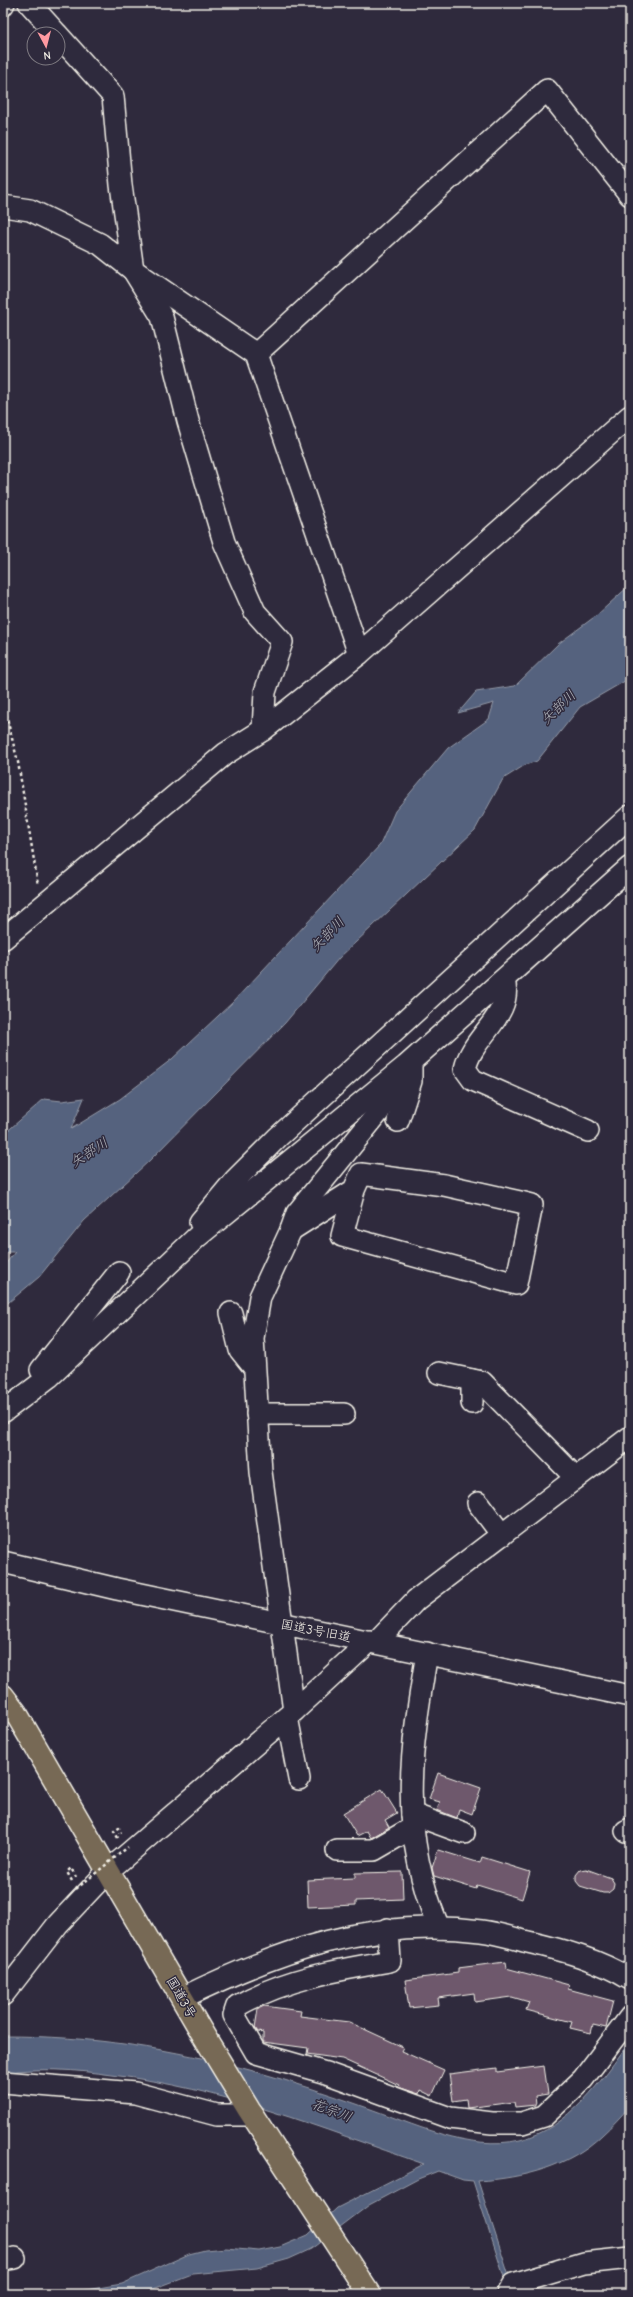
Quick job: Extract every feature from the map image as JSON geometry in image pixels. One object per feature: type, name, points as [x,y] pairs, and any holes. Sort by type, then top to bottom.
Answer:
[{"type":"highway","name":"国道3号","points":[[3,1696],[16,1713],[204,2036],[251,2113],[369,2294]]},
{"type":"street","points":[[29,3],[50,26]]},
{"type":"street","points":[[66,44],[114,96],[121,186],[132,270],[162,317],[188,421],[224,542],[255,612],[282,642],[265,692],[263,730]]},
{"type":"street","points":[[256,354],[547,90],[630,195]]},
{"type":"street","points":[[3,206],[30,210],[100,244],[132,270],[256,354],[359,654]]},
{"type":"street","points":[[3,939],[225,754],[263,730],[359,654],[630,416]]},
{"type":"street","points":[[196,1237],[193,1231],[235,1180],[278,1137],[630,816]]},
{"type":"street","points":[[6,1409],[49,1377],[196,1237],[408,1063],[504,980],[630,867]]},
{"type":"street","points":[[504,980],[507,990],[505,1004],[468,1056],[465,1069],[473,1080],[588,1131]]},
{"type":"street","points":[[398,1121],[411,1081],[408,1063]]},
{"type":"street","points":[[299,1779],[291,1714],[283,1623],[261,1472],[253,1338],[260,1297],[291,1230],[297,1213],[378,1113],[408,1063]]},
{"type":"street","points":[[291,1230],[354,1190],[361,1174],[444,1185],[532,1205],[516,1284],[342,1236],[354,1190]]},
{"type":"street","points":[[6,1409],[119,1272]]},
{"type":"street","points":[[231,1312],[240,1350],[255,1370]]},
{"type":"street","points":[[439,1373],[482,1382],[576,1478]]},
{"type":"street","points":[[472,1380],[472,1403]]},
{"type":"street","points":[[257,1414],[344,1414]]},
{"type":"street","points":[[3,1995],[58,1924],[108,1871],[291,1714],[373,1641],[416,1600],[630,1437]]},
{"type":"street","points":[[478,1503],[502,1535]]},
{"type":"street","name":"国道3号旧道","points":[[5,1564],[117,1589],[373,1641],[630,1696]]},
{"type":"street","points":[[427,1653],[413,1736],[410,1791],[413,1840],[429,1904],[439,1928]]},
{"type":"street","points":[[412,1821],[464,1833]]},
{"type":"street","points":[[338,1850],[374,1850],[412,1821]]},
{"type":"street","points":[[182,1998],[236,1971],[317,1942],[388,1929],[439,1928],[481,1931],[562,1950],[630,1979]]},
{"type":"street","points":[[388,1929],[390,1961],[314,1974],[252,1997],[237,2006],[234,2015],[256,2053],[326,2073],[450,2118],[492,2123],[522,2123],[544,2116],[583,2079],[630,2017]]},
{"type":"street","points":[[3,2082],[135,2093],[218,2114],[251,2113]]},
{"type":"street","points":[[508,2294],[512,2284],[577,2265],[610,2258],[630,2258]]},
{"type":"path","points":[[3,703],[18,762],[41,907]]},
{"type":"path","points":[[114,1831],[119,1828]]},
{"type":"path","points":[[76,1889],[128,1847]]},
{"type":"path","points":[[66,1872],[71,1868]]},
{"type":"water","name":"矢部川","points":[[630,585],[630,678],[580,707],[537,761],[525,765],[503,779],[475,830],[339,958],[285,1023],[149,1161],[84,1221],[39,1277],[3,1307],[3,1267],[15,1252],[3,1252],[3,1135],[44,1099],[62,1101],[84,1098],[71,1129],[120,1099],[172,1059],[233,1002],[380,845],[395,811],[448,748],[489,719],[494,703],[458,713],[476,692],[515,686],[558,644],[597,615]]},
{"type":"water","name":"花宗川","points":[[3,2036],[68,2038],[100,2041],[193,2056],[298,2084],[441,2134],[481,2142],[501,2143],[520,2140],[538,2134],[569,2114],[596,2086],[630,2041],[630,2106],[602,2135],[589,2146],[560,2163],[528,2174],[478,2181],[509,2276],[504,2277],[473,2181],[463,2180],[438,2171],[418,2179],[369,2205],[311,2249],[289,2259],[257,2268],[192,2274],[139,2294],[62,2294],[122,2284],[189,2254],[205,2250],[226,2248],[259,2251],[280,2247],[308,2235],[337,2208],[424,2164],[309,2123],[232,2099],[193,2089],[153,2081],[85,2072],[30,2070],[3,2073]]},
{"type":"building","points":[[438,1773],[481,1788],[472,1814],[459,1809],[457,1818],[437,1810],[440,1802],[429,1799]]},
{"type":"building","points":[[382,1789],[397,1813],[385,1820],[389,1827],[371,1838],[367,1831],[357,1836],[343,1813]]},
{"type":"building","points":[[438,1850],[480,1863],[482,1857],[530,1872],[522,1899],[477,1885],[476,1889],[434,1876],[432,1868]]},
{"type":"building","points":[[586,1869],[611,1878],[614,1883],[613,1889],[608,1893],[603,1893],[580,1886],[576,1881],[576,1875],[580,1870]]},
{"type":"building","points":[[402,1872],[403,1899],[356,1901],[356,1905],[308,1907],[307,1880],[355,1878],[355,1873]]},
{"type":"building","points":[[505,1962],[506,1968],[569,1985],[568,1989],[613,2001],[606,2028],[593,2025],[591,2033],[570,2028],[572,2022],[526,2010],[529,2002],[512,1997],[475,2002],[474,1993],[438,1998],[439,2005],[409,2008],[405,1980],[458,1973],[458,1968]]},
{"type":"building","points":[[264,2006],[301,2011],[300,2016],[349,2022],[403,2047],[401,2051],[444,2070],[432,2096],[420,2090],[419,2094],[398,2087],[399,2085],[342,2059],[307,2054],[308,2048],[263,2042],[263,2033],[258,2032],[255,2028],[258,2009]]},
{"type":"building","points":[[544,2066],[548,2094],[535,2096],[536,2105],[515,2107],[514,2102],[467,2108],[466,2099],[453,2101],[449,2074],[497,2068],[497,2072]]}]
